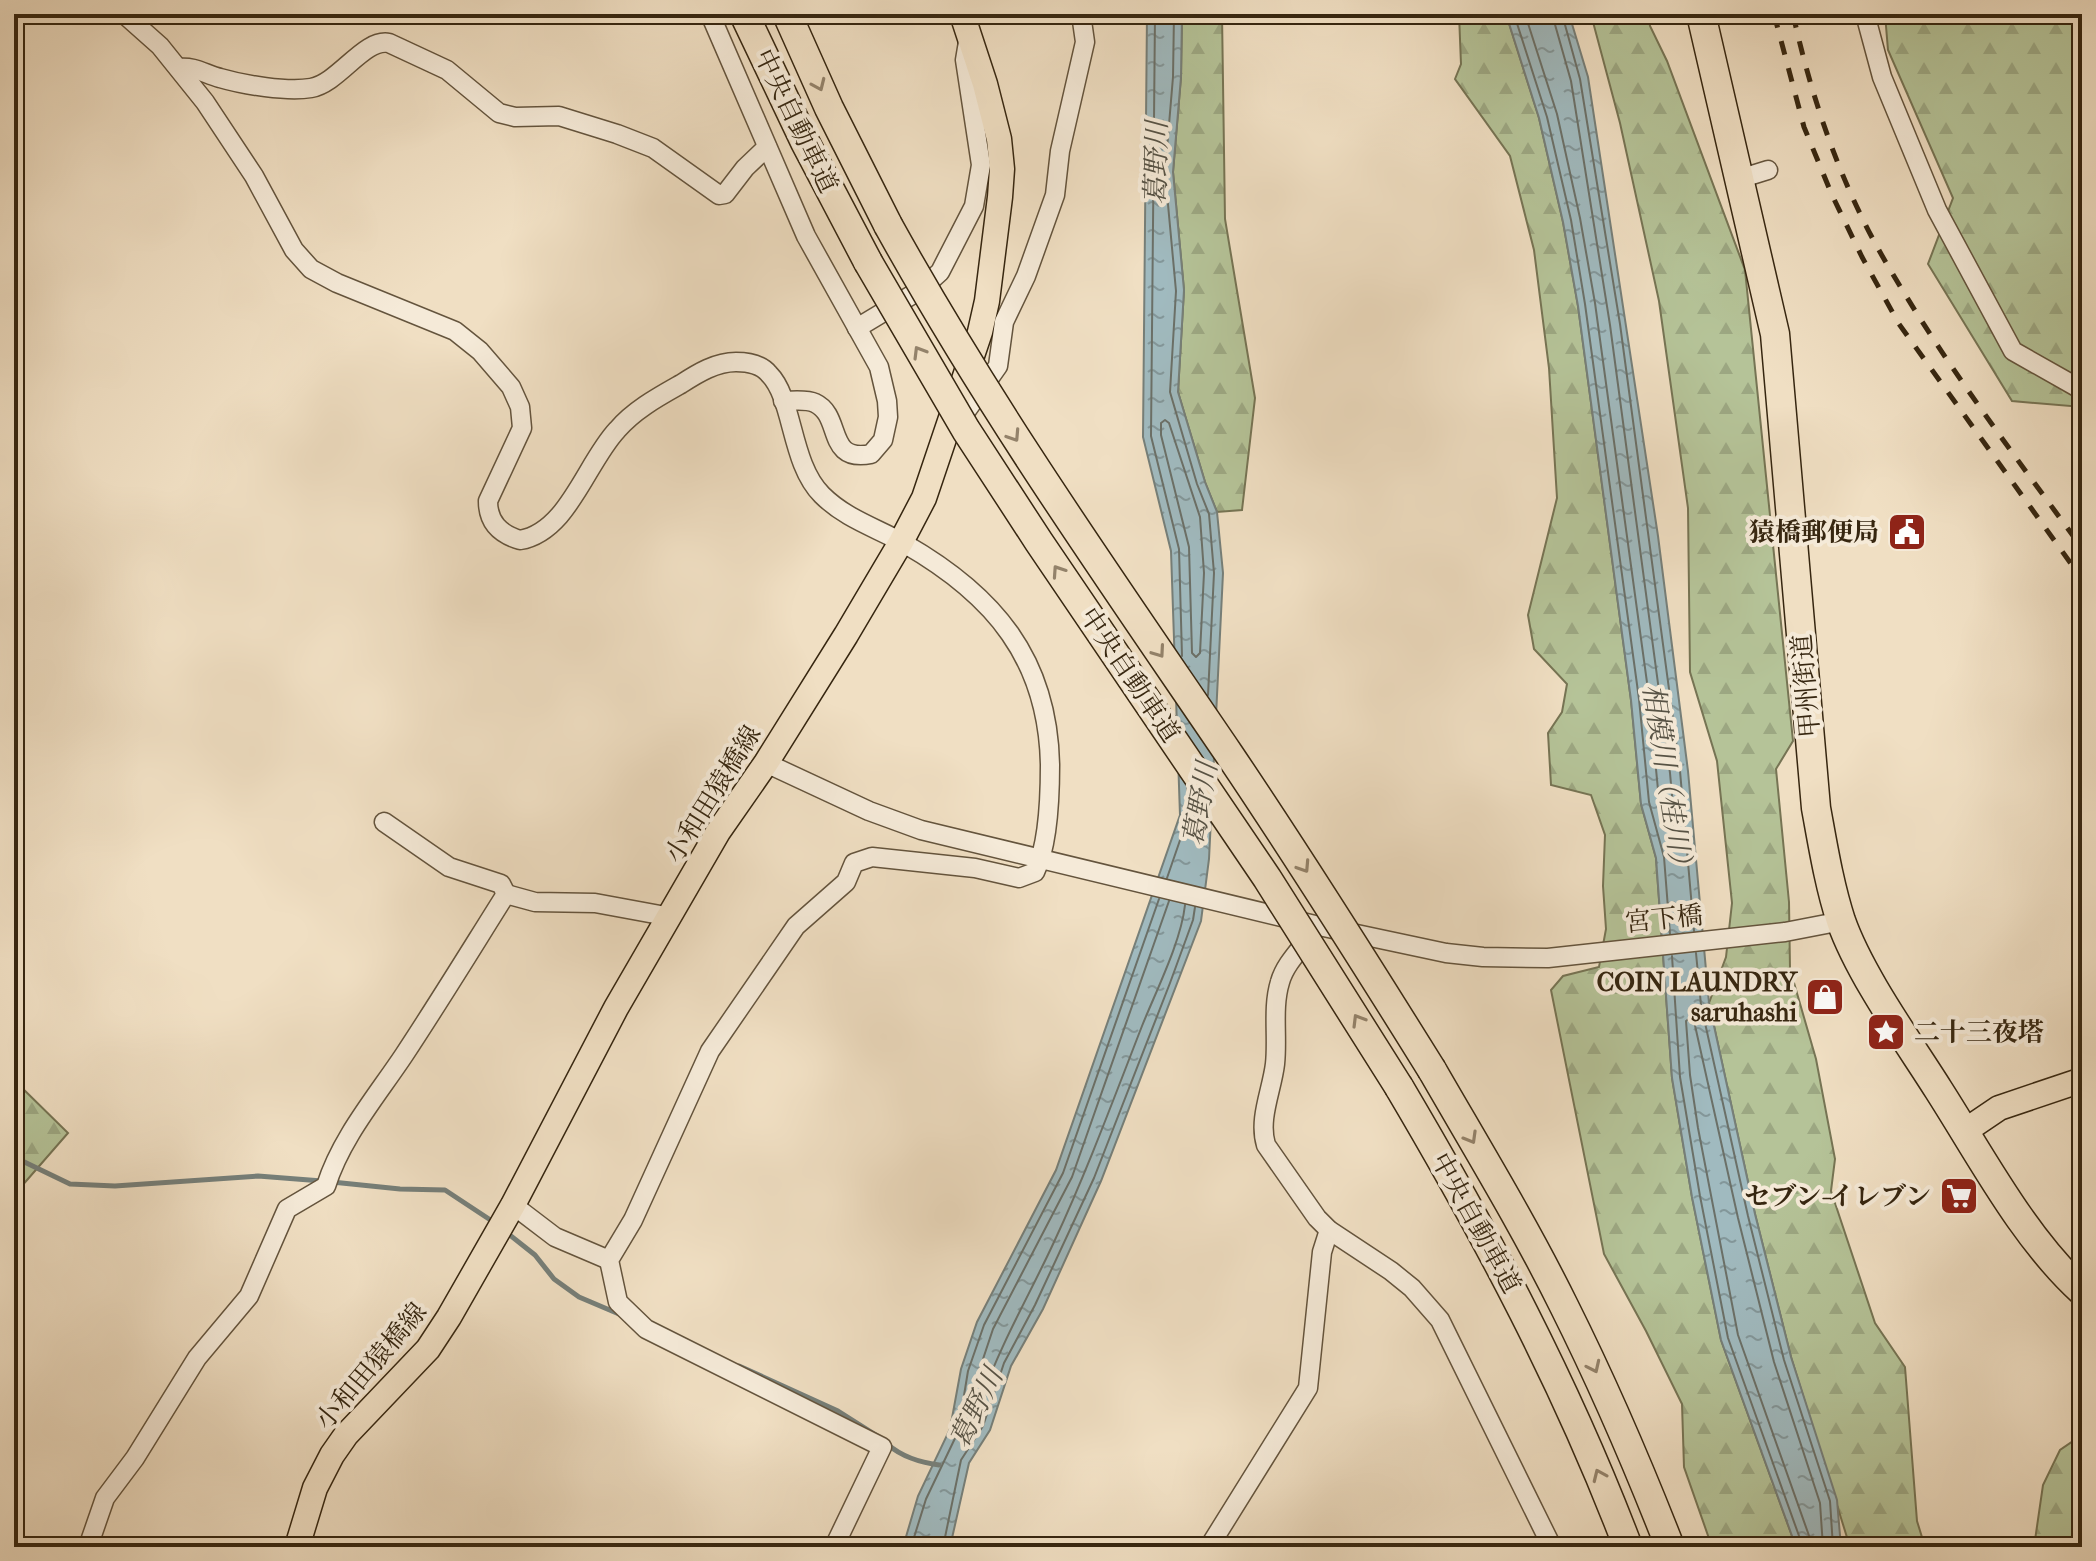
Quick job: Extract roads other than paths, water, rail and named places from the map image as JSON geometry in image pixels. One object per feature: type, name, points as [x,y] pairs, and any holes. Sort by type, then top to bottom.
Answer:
[{"type":"highway","name":"中央自動車道","points":[[744,14],[805,142],[868,262],[974,442],[1259,866],[1441,1158],[1525,1314],[1571,1412],[1628,1547]]},
{"type":"highway","name":"中央自動車道","points":[[787,14],[829,108],[888,225],[945,326],[999,414],[1297,855],[1432,1070],[1517,1217],[1564,1304],[1608,1398],[1670,1547]]},
{"type":"highway","name":"甲州街道","points":[[1701,14],[1775,334],[1816,808],[1825,858],[1842,921],[1893,1019],[2018,1213],[2058,1268],[2082,1291]]},
{"type":"main road","name":"小和田猿橋線","points":[[297,1547],[315,1488],[332,1455],[346,1435],[428,1349],[513,1205],[610,1020],[718,832],[766,763],[901,542],[924,498],[987,301],[1002,169],[992,111],[965,23]]},
{"type":"main road","points":[[1965,1131],[1999,1108],[2082,1080]]},
{"type":"street","points":[[124,14],[160,46],[205,102],[254,176],[294,250],[311,269],[337,283],[455,331],[480,351],[511,387],[520,407],[522,428],[488,501],[488,511],[501,532],[520,540],[544,532],[557,520],[598,454],[619,427],[654,400],[713,366],[751,363],[772,375],[796,448],[821,493],[845,514],[934,561],[984,600],[1009,630],[1029,664],[1042,703],[1049,750],[1049,789],[1041,860],[1035,872],[1019,878],[975,868],[872,857],[854,863],[846,882],[796,926],[710,1051],[633,1220],[609,1260],[618,1302],[646,1329],[882,1447],[834,1547]]},
{"type":"street","points":[[710,14],[806,236],[879,367],[887,401],[887,430],[876,450],[861,456],[848,452],[837,441],[829,416],[818,404],[783,401]]},
{"type":"street","points":[[944,443],[998,366],[1004,322],[1026,276],[1055,195],[1060,151],[1085,42],[1081,14]]},
{"type":"street","points":[[1865,14],[1882,77],[1937,210],[2013,351],[2082,390]]},
{"type":"street","points":[[857,328],[920,290],[940,272],[974,206],[981,165],[965,60],[965,23]]},
{"type":"street","points":[[179,68],[191,67],[232,81],[290,89],[310,88],[334,77],[370,47],[382,42],[389,43],[447,70],[499,113],[515,117],[559,116],[617,134],[653,148],[719,195],[725,194],[745,168],[767,147]]},
{"type":"street","points":[[1739,179],[1768,170]]},
{"type":"street","name":"宮下橋","points":[[766,763],[855,805],[921,830],[1319,926],[1446,953],[1548,958],[1785,932],[1842,921]]},
{"type":"street","points":[[384,822],[449,867],[501,884],[506,894],[535,902],[595,903],[671,917]]},
{"type":"street","points":[[88,1547],[105,1498],[135,1458],[197,1358],[249,1296],[287,1209],[307,1199],[329,1177],[352,1132],[506,894]]},
{"type":"street","points":[[1319,926],[1285,970],[1279,983],[1275,1062],[1263,1136],[1271,1154],[1317,1218],[1329,1230],[1412,1288],[1440,1320],[1552,1547]]},
{"type":"street","points":[[513,1205],[555,1237],[609,1260]]},
{"type":"street","points":[[1209,1547],[1308,1388],[1322,1252],[1329,1230]]},
{"type":"water","name":"葛野川","points":[[1147,14],[1182,14],[1181,77],[1173,172],[1184,290],[1178,392],[1217,512],[1223,573],[1209,859],[1201,921],[1101,1181],[1043,1309],[1011,1366],[990,1430],[969,1463],[950,1547],[903,1547],[918,1496],[950,1429],[961,1369],[977,1322],[1056,1170],[1180,815],[1171,551],[1143,437]]},
{"type":"water","name":"相模川（桂川）","points":[[1506,14],[1569,14],[1588,77],[1658,536],[1688,771],[1709,1003],[1755,1214],[1791,1357],[1837,1500],[1841,1547],[1796,1547],[1721,1340],[1672,1078],[1656,858],[1641,804],[1631,700],[1578,306],[1539,118]]},
{"type":"waterway","points":[[14,1157],[70,1184],[115,1186],[258,1176],[322,1181]]},
{"type":"waterway","points":[[332,1182],[445,1190],[495,1223]]},
{"type":"waterway","points":[[506,1232],[535,1255],[554,1279],[579,1297],[619,1314]]},
{"type":"waterway","points":[[739,1366],[838,1411],[879,1437]]},
{"type":"waterway","points":[[887,1444],[912,1458],[939,1465]]},
{"type":"railway","points":[[1774,14],[1804,127],[1862,257],[1899,324],[2082,579]]},
{"type":"railway","points":[[1793,14],[1808,76],[1828,136],[1852,196],[1880,252],[1951,366],[2082,548]]},
{"type":"place","name":"猿橋郵便局","points":[[1907,532]]},
{"type":"place","name":"COIN LAUNDRY saruhashi","points":[[1825,997]]},
{"type":"place","name":"二十三夜塔","points":[[1886,1032]]},
{"type":"place","name":"セブン-イレブン","points":[[1959,1196]]}]
